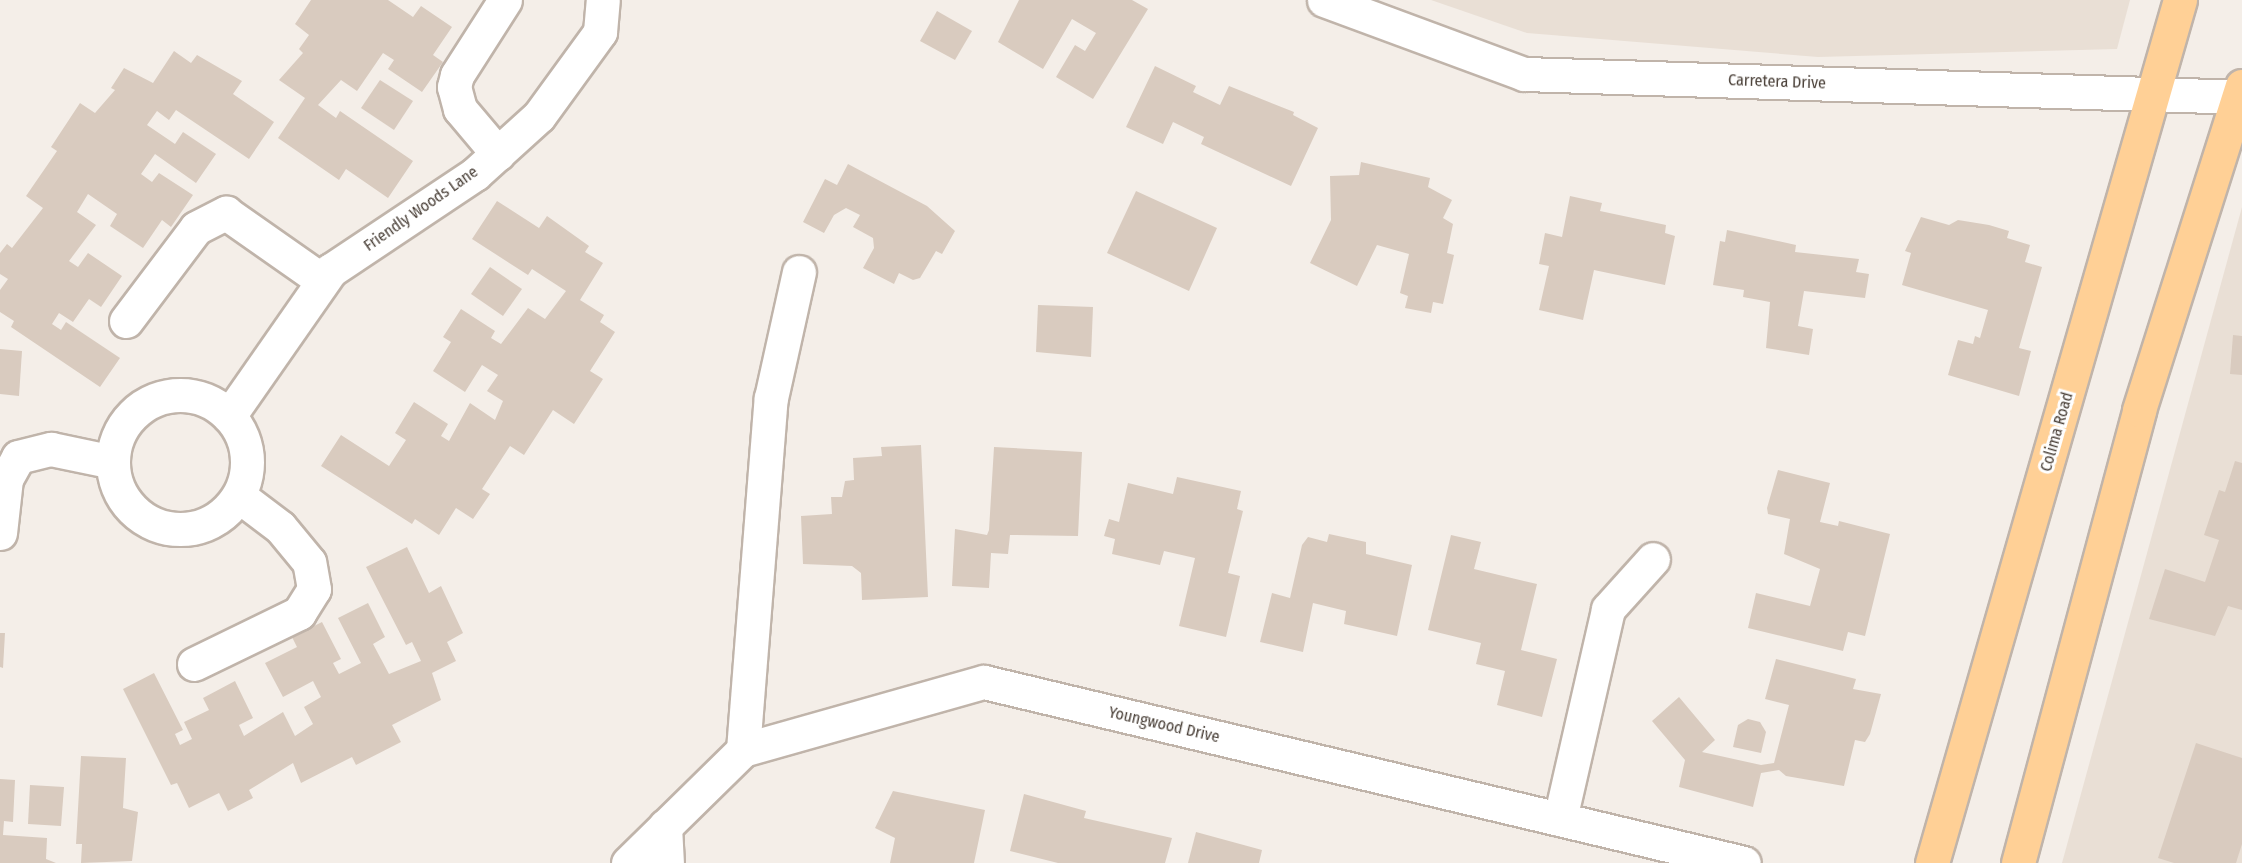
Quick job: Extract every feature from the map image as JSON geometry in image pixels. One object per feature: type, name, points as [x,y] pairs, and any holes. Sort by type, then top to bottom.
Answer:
[{"type":"main road","name":"Colima Road","points":[[1932,863],[2155,94],[2180,0]]},
{"type":"main road","points":[[2018,863],[2139,410],[2241,93]]},
{"type":"street","points":[[498,153],[460,109],[454,87],[457,75],[505,0]]},
{"type":"street","name":"Friendly Woods Lane","points":[[229,416],[331,270],[409,220],[498,153],[539,116],[600,32],[603,0]]},
{"type":"street","name":"Carretera Drive","points":[[1324,0],[1524,74],[2155,94],[2241,93]]},
{"type":"street","points":[[126,321],[196,228],[226,213],[323,281]]},
{"type":"street","points":[[743,750],[771,398],[799,272]]},
{"type":"street","points":[[167,396],[190,396],[211,403],[229,416],[248,454],[247,476],[238,496],[224,513],[205,525],[183,529],[160,526],[126,501],[113,462],[117,440],[129,420],[146,405],[167,396]]},
{"type":"street","points":[[0,533],[6,479],[18,457],[51,449],[113,462]]},
{"type":"street","points":[[194,664],[299,613],[314,589],[309,562],[279,528],[238,496]]},
{"type":"street","points":[[1560,819],[1608,609],[1653,559]]},
{"type":"street","name":"Youngwood Drive","points":[[627,863],[743,750],[984,682],[1744,863]]},
{"type":"street","points":[[665,826],[667,863]]},
{"type":"shaded area","points":[[1431,0],[2130,0],[2117,49],[1818,57],[1527,33]]},
{"type":"shaded area","points":[[2242,207],[2242,863],[2062,863]]},
{"type":"building","points":[[311,0],[388,0],[413,17],[421,6],[452,27],[433,55],[443,62],[422,92],[388,69],[394,60],[383,53],[357,91],[341,80],[318,105],[336,118],[340,111],[413,161],[388,198],[346,169],[339,180],[278,138],[305,98],[279,80],[303,53],[299,49],[309,35],[295,24]]},
{"type":"building","points":[[1019,0],[1132,0],[1148,9],[1093,99],[1056,77],[1075,45],[1085,51],[1096,33],[1072,19],[1043,69],[998,42]]},
{"type":"building","points":[[937,11],[972,31],[955,60],[920,41]]},
{"type":"building","points":[[174,51],[191,63],[197,55],[242,81],[233,94],[274,122],[249,159],[176,110],[169,120],[157,111],[147,125],[175,144],[183,132],[216,154],[196,183],[155,154],[141,174],[152,182],[159,173],[193,195],[171,227],[162,220],[143,248],[110,226],[117,214],[88,194],[77,212],[96,225],[69,261],[78,267],[88,253],[122,276],[101,307],[89,299],[73,322],[59,313],[52,324],[61,330],[66,322],[120,358],[100,387],[11,327],[14,321],[0,312],[0,290],[8,279],[0,274],[0,253],[7,244],[12,248],[43,208],[26,196],[57,151],[51,147],[80,103],[95,113],[115,90],[111,88],[124,68],[153,83]]},
{"type":"building","points":[[1155,66],[1196,86],[1193,92],[1220,105],[1229,86],[1294,112],[1293,115],[1318,128],[1291,186],[1201,144],[1204,137],[1173,122],[1163,144],[1126,127]]},
{"type":"building","points":[[380,80],[413,101],[394,130],[361,108]]},
{"type":"building","points":[[1361,162],[1430,178],[1428,187],[1452,200],[1443,218],[1453,224],[1447,253],[1454,255],[1443,304],[1433,302],[1431,313],[1405,308],[1408,296],[1400,293],[1409,254],[1377,245],[1357,286],[1310,263],[1331,220],[1330,176],[1359,175]]},
{"type":"building","points":[[848,164],[927,206],[955,231],[942,254],[936,251],[920,278],[913,280],[899,273],[894,284],[863,268],[874,248],[873,238],[853,227],[860,215],[846,208],[834,215],[824,233],[803,222],[825,179],[837,185]]},
{"type":"building","points":[[1136,191],[1217,228],[1189,291],[1107,253]]},
{"type":"building","points":[[1570,196],[1602,203],[1600,211],[1666,225],[1665,233],[1675,236],[1665,285],[1594,270],[1583,320],[1539,310],[1549,266],[1539,264],[1545,233],[1562,237]]},
{"type":"building","points":[[497,201],[539,228],[547,216],[589,246],[585,252],[603,263],[580,300],[604,315],[600,322],[615,332],[590,371],[603,379],[574,424],[553,410],[524,455],[510,446],[482,489],[490,494],[473,519],[456,508],[439,535],[415,519],[412,524],[321,466],[341,435],[389,466],[406,440],[395,433],[414,402],[448,424],[441,436],[449,441],[470,403],[495,420],[503,401],[487,391],[498,375],[482,365],[465,392],[433,371],[451,342],[443,337],[461,309],[495,331],[491,338],[501,344],[528,308],[545,319],[566,291],[532,269],[528,275],[472,239]]},
{"type":"building","points":[[1921,217],[1949,225],[1958,220],[1989,225],[2009,231],[2007,238],[2030,245],[2025,262],[2042,267],[2019,348],[2031,351],[2019,396],[1948,375],[1958,340],[1973,344],[1975,336],[1980,338],[1988,310],[1902,285],[1911,253],[1905,251]]},
{"type":"building","points":[[1727,230],[1796,245],[1795,252],[1859,259],[1856,272],[1869,274],[1865,298],[1804,291],[1798,326],[1813,329],[1809,355],[1766,348],[1770,302],[1743,297],[1744,290],[1713,285],[1720,241],[1725,242]]},
{"type":"building","points":[[490,267],[522,289],[503,316],[471,294]]},
{"type":"building","points":[[1038,305],[1093,307],[1091,357],[1036,352]]},
{"type":"building","points":[[2233,335],[2242,336],[2242,375],[2230,374]]},
{"type":"building","points":[[0,349],[22,351],[19,396],[0,394]]},
{"type":"building","points":[[921,445],[928,597],[862,600],[861,573],[852,566],[803,564],[801,516],[832,514],[831,497],[842,497],[845,481],[854,480],[853,458],[882,456],[881,447]]},
{"type":"building","points":[[994,447],[1082,452],[1078,536],[1010,535],[1008,554],[991,553],[989,588],[952,586],[955,529],[987,535],[989,530]]},
{"type":"building","points":[[2235,461],[2242,463],[2242,610],[2228,606],[2215,636],[2149,619],[2165,569],[2205,582],[2219,540],[2204,535],[2219,490],[2225,492]]},
{"type":"building","points":[[1778,470],[1830,483],[1820,522],[1838,526],[1839,521],[1890,534],[1865,636],[1848,632],[1843,651],[1748,628],[1756,593],[1810,606],[1820,569],[1784,554],[1790,519],[1768,514],[1767,508]]},
{"type":"building","points":[[1177,477],[1241,491],[1237,509],[1243,511],[1228,573],[1240,576],[1226,637],[1179,626],[1195,558],[1164,551],[1160,565],[1112,554],[1115,539],[1104,536],[1109,519],[1119,522],[1128,483],[1173,494]]},
{"type":"building","points":[[1329,534],[1366,542],[1366,554],[1412,565],[1397,636],[1344,624],[1346,611],[1313,603],[1303,652],[1260,642],[1272,593],[1290,598],[1302,545],[1308,537],[1327,542]]},
{"type":"building","points":[[1451,535],[1481,542],[1474,569],[1537,584],[1521,650],[1557,659],[1542,717],[1497,705],[1505,671],[1476,664],[1481,643],[1428,630]]},
{"type":"building","points":[[407,547],[429,593],[441,586],[463,633],[447,642],[456,661],[432,673],[441,700],[392,725],[401,742],[356,765],[352,757],[301,783],[293,763],[249,790],[253,798],[228,811],[219,793],[189,808],[177,783],[171,785],[123,689],[154,673],[183,730],[175,734],[180,745],[192,739],[184,722],[209,710],[203,698],[235,681],[253,718],[239,725],[244,736],[283,712],[295,736],[313,724],[304,707],[321,697],[313,681],[283,697],[265,663],[297,647],[292,637],[322,622],[341,659],[333,663],[339,674],[361,663],[338,618],[368,603],[385,637],[373,644],[389,674],[421,661],[412,642],[406,645],[366,567]]},
{"type":"building","points":[[0,633],[5,633],[3,668],[0,667]]},
{"type":"building","points":[[1776,659],[1856,679],[1853,689],[1881,694],[1870,734],[1865,742],[1855,740],[1844,786],[1786,776],[1779,770],[1761,773],[1753,807],[1679,787],[1685,760],[1652,721],[1679,697],[1715,740],[1702,752],[1761,765],[1774,763],[1789,705],[1765,699]]},
{"type":"building","points":[[1748,719],[1760,722],[1766,732],[1761,753],[1733,747],[1738,725]]},
{"type":"building","points":[[2196,743],[2242,758],[2242,844],[2236,863],[2174,863],[2158,858]]},
{"type":"building","points":[[81,756],[126,758],[123,808],[138,812],[132,861],[81,863],[82,844],[76,844]]},
{"type":"building","points":[[0,779],[15,780],[13,822],[4,821],[3,835],[47,838],[46,859],[56,863],[0,863]]},
{"type":"building","points":[[30,785],[64,787],[61,826],[28,824]]},
{"type":"building","points":[[893,791],[985,810],[974,863],[890,863],[895,838],[875,828]]},
{"type":"building","points":[[1024,794],[1086,811],[1084,818],[1172,838],[1165,863],[1058,863],[1010,851]]},
{"type":"building","points":[[1196,832],[1262,850],[1259,863],[1188,863]]}]
